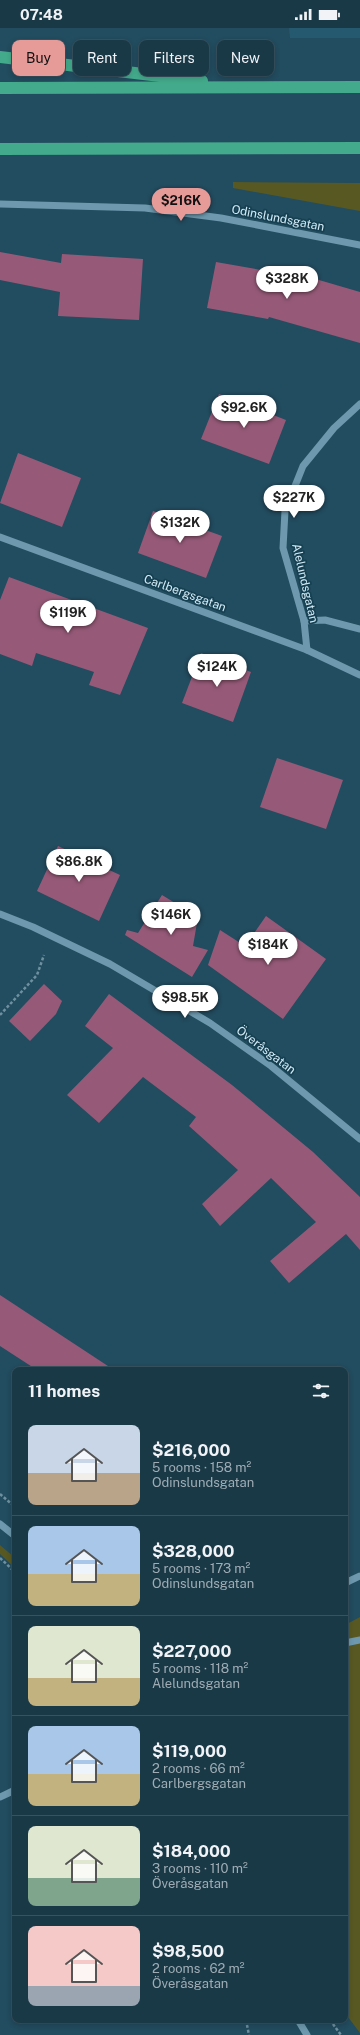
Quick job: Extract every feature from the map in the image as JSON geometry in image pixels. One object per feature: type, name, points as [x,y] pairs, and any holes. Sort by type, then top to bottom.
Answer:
[{"type":"highway","points":[[0,57],[259,87]]},
{"type":"highway","points":[[0,88],[360,87]]},
{"type":"highway","points":[[0,149],[360,148]]},
{"type":"street","name":"Odinslundsgatan","points":[[0,204],[145,208],[221,218],[360,245]]},
{"type":"street","name":"Alelundsgatan","points":[[307,650],[304,621],[283,548],[285,511],[303,466],[334,428],[360,404]]},
{"type":"street","name":"Carlbergsgatan","points":[[0,537],[307,650],[360,675]]},
{"type":"street","points":[[304,621],[325,620],[360,629]]},
{"type":"street","name":"Överåsgatan","points":[[0,914],[33,927],[110,964],[210,1022],[271,1066],[360,1139]]},
{"type":"street","points":[[0,1524],[12,1534]]},
{"type":"street","points":[[348,1582],[360,1576]]},
{"type":"street","points":[[348,1642],[360,1640]]},
{"type":"street","points":[[0,1797],[12,1791]]},
{"type":"street","points":[[300,2023],[307,2035]]},
{"type":"path","points":[[0,1015],[38,976]]},
{"type":"path","points":[[0,1494],[12,1504]]},
{"type":"path","points":[[0,1558],[12,1569]]},
{"type":"path","points":[[247,2023],[249,2035]]},
{"type":"path","points":[[332,2023],[341,2035]]},
{"type":"shaded area","points":[[289,28],[360,28],[360,38],[290,38]]},
{"type":"shaded area","points":[[233,182],[360,183],[360,211],[233,188]]},
{"type":"shaded area","points":[[0,1545],[12,1555],[12,1565],[0,1554]]},
{"type":"shaded area","points":[[360,1617],[360,2033],[348,2017],[348,1623]]},
{"type":"building","points":[[0,252],[61,263],[62,254],[143,259],[139,320],[58,316],[60,292],[0,280]]},
{"type":"building","points":[[216,262],[319,280],[360,292],[360,343],[269,317],[268,319],[207,308]]},
{"type":"building","points":[[219,394],[286,420],[269,464],[201,439]]},
{"type":"building","points":[[18,453],[81,478],[62,527],[0,503]]},
{"type":"building","points":[[153,511],[222,536],[206,578],[138,553]]},
{"type":"building","points":[[9,577],[148,628],[120,695],[89,685],[94,672],[36,653],[32,666],[0,654],[0,600]]},
{"type":"building","points":[[201,653],[251,672],[233,722],[182,703]]},
{"type":"building","points":[[277,758],[343,780],[326,829],[260,807]]},
{"type":"building","points":[[58,846],[120,875],[99,921],[37,891]]},
{"type":"building","points":[[162,895],[198,917],[193,946],[208,950],[192,977],[125,935],[127,930],[138,933]]},
{"type":"building","points":[[266,916],[326,959],[283,1019],[208,965],[220,930],[245,946]]},
{"type":"building","points":[[44,984],[62,1001],[56,1014],[30,1041],[9,1021]]},
{"type":"building","points":[[109,994],[232,1085],[313,1152],[360,1197],[360,1250],[346,1234],[289,1283],[270,1261],[316,1222],[271,1178],[220,1226],[202,1204],[238,1170],[189,1126],[196,1117],[143,1077],[99,1123],[67,1095],[113,1048],[85,1026]]},
{"type":"building","points":[[0,1295],[109,1367],[32,1367],[0,1346]]}]
